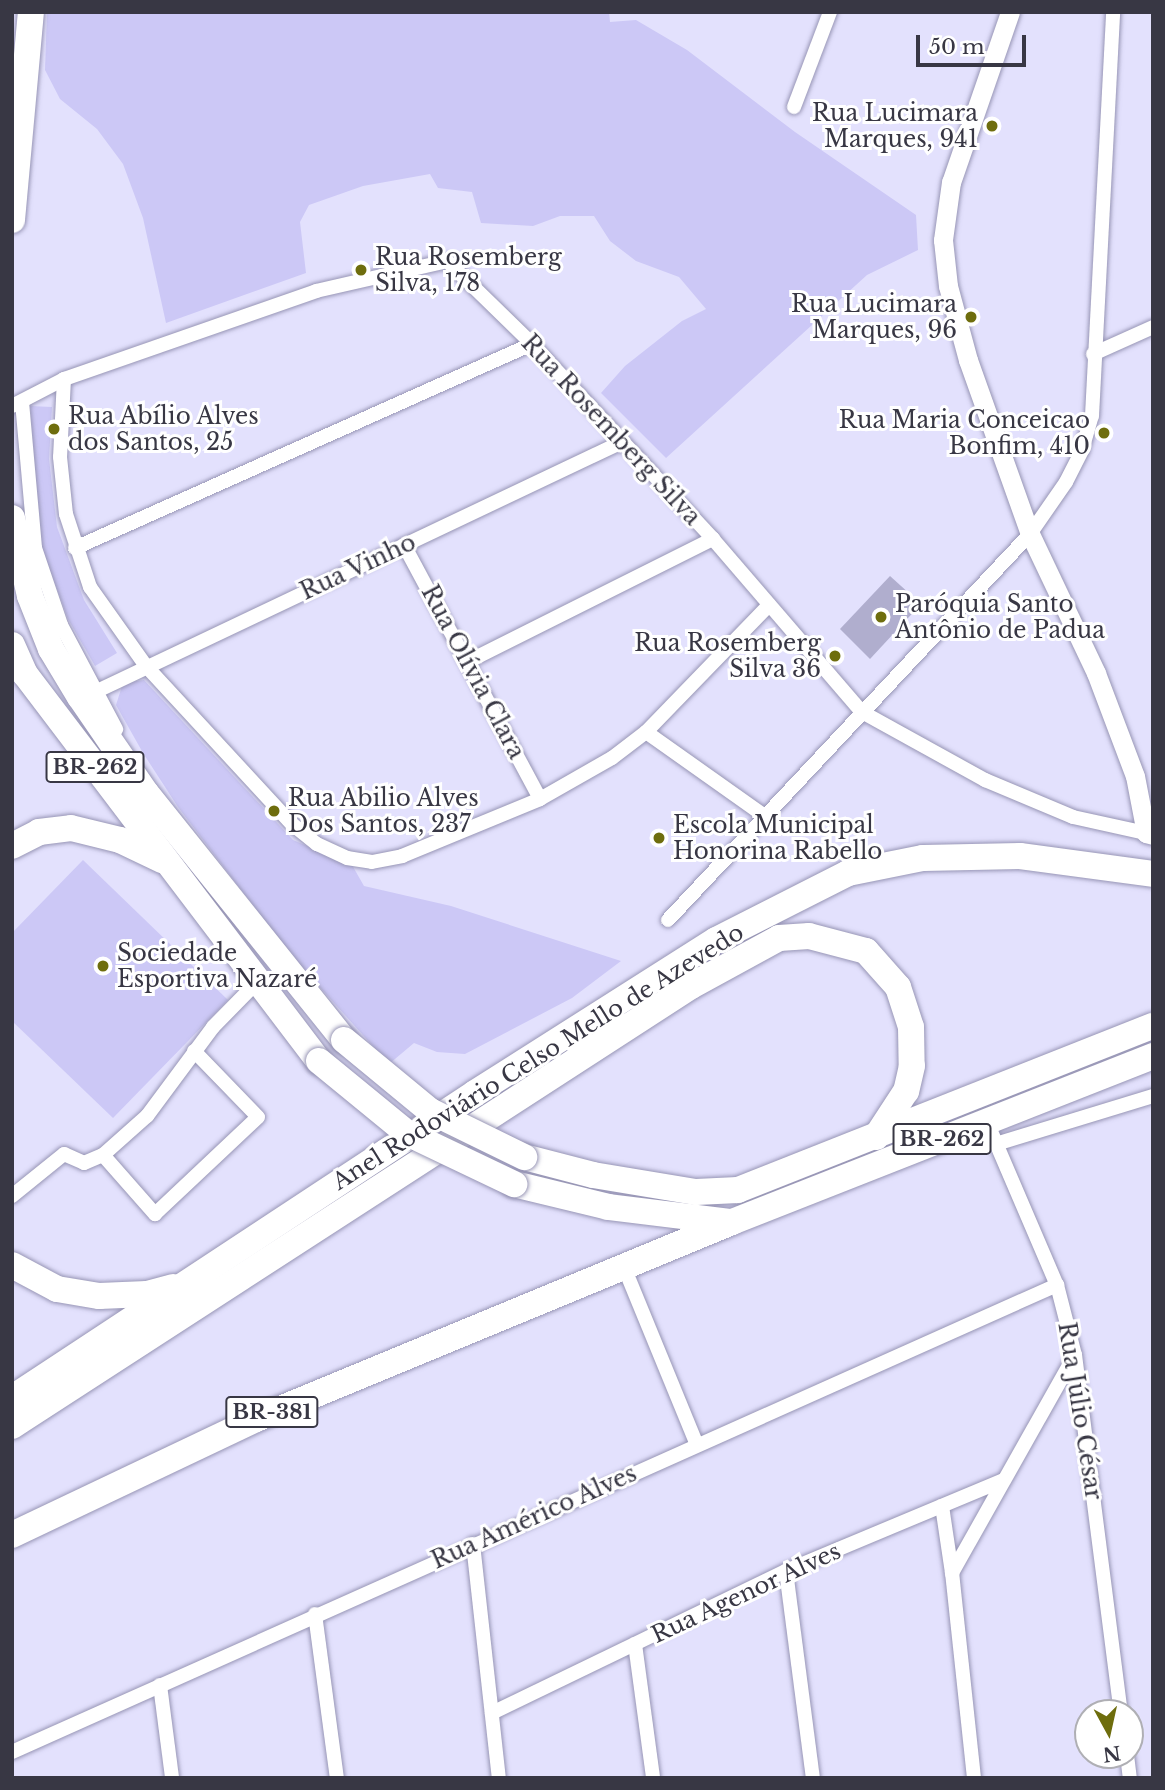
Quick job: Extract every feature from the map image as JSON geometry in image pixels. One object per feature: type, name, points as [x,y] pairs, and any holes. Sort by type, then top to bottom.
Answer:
[{"type":"highway","points":[[12,220],[31,12]]},
{"type":"highway","name":"BR-262","points":[[12,518],[30,596],[51,649],[146,793],[344,1040],[430,1111],[524,1157],[593,1175],[684,1190],[738,1190],[1153,1026]]},
{"type":"highway","name":"BR-262","points":[[12,645],[25,674],[164,861],[319,1061],[407,1133],[513,1184],[608,1207],[732,1222],[992,1133],[1153,1056]]},
{"type":"highway","points":[[12,846],[39,832],[71,828],[120,840],[164,861]]},
{"type":"highway","name":"Anel Rodoviário Celso Mello de Azevedo","points":[[12,1398],[475,1093],[716,940],[848,873],[923,858],[1020,856],[1153,874]]},
{"type":"highway","points":[[12,1426],[691,986],[779,938],[809,936],[866,951],[898,987],[911,1027],[912,1066],[906,1091],[876,1137]]},
{"type":"highway","name":"BR-381","points":[[12,1535],[256,1419],[732,1222]]},
{"type":"highway","points":[[12,1265],[57,1289],[99,1296],[147,1294],[188,1283]]},
{"type":"street","points":[[794,107],[830,12]]},
{"type":"street","points":[[1010,12],[951,182],[943,240],[948,286],[968,360],[1030,534],[1100,685],[1135,776],[1150,834]]},
{"type":"street","points":[[668,920],[1030,534],[1066,482],[1082,450],[1093,416],[1093,354],[1114,12]]},
{"type":"street","name":"Rua Rosemberg Silva","points":[[17,404],[64,379],[316,292],[447,261],[532,344],[713,539],[862,712],[985,780],[1073,817],[1150,834]]},
{"type":"street","points":[[1093,354],[1153,327]]},
{"type":"street","points":[[75,548],[532,344]]},
{"type":"street","points":[[64,379],[60,457],[66,514],[90,587],[146,666],[292,824],[317,844],[346,858],[372,862],[402,856],[540,799],[612,758],[646,732],[769,605]]},
{"type":"street","points":[[17,404],[35,548],[61,625],[95,692],[128,748],[146,793]]},
{"type":"street","name":"Rua Vinho","points":[[95,692],[622,442]]},
{"type":"street","points":[[469,661],[713,539]]},
{"type":"street","name":"Rua Olívia Clara","points":[[404,545],[469,661],[540,799]]},
{"type":"street","points":[[646,732],[766,817]]},
{"type":"street","points":[[12,1196],[64,1154],[84,1163],[103,1155],[146,1116],[194,1051],[258,981]]},
{"type":"street","points":[[103,1155],[155,1214],[258,1117],[194,1051]]},
{"type":"street","points":[[992,1133],[1153,1096]]},
{"type":"street","name":"Rua Júlio César","points":[[992,1133],[1057,1285],[1075,1355],[1119,1699]]},
{"type":"street","points":[[624,1267],[697,1444]]},
{"type":"street","name":"Rua Américo Alves","points":[[12,1752],[472,1544],[1057,1285]]},
{"type":"street","points":[[952,1573],[1075,1355]]},
{"type":"street","name":"Rua Agenor Alves","points":[[492,1713],[786,1572],[1004,1480]]},
{"type":"street","points":[[942,1506],[952,1573],[974,1778]]},
{"type":"street","points":[[472,1544],[499,1778]]},
{"type":"street","points":[[786,1572],[813,1778]]},
{"type":"street","points":[[316,1614],[338,1778]]},
{"type":"street","points":[[635,1644],[653,1778]]},
{"type":"street","points":[[160,1685],[172,1778]]},
{"type":"shaded area","points":[[47,12],[609,12],[610,22],[636,20],[687,50],[795,132],[916,215],[918,250],[867,275],[666,458],[601,393],[625,366],[682,321],[706,309],[679,277],[636,261],[610,241],[594,216],[560,216],[533,226],[481,223],[472,192],[438,188],[430,174],[363,186],[309,205],[300,222],[306,273],[166,323],[143,218],[123,164],[97,129],[60,99],[45,70]]},
{"type":"shaded area","points":[[30,406],[52,407],[49,459],[57,527],[84,600],[117,653],[95,666],[68,619],[41,546]]},
{"type":"shaded area","points":[[144,680],[293,840],[352,865],[364,886],[451,906],[621,961],[572,998],[465,1054],[437,1052],[414,1043],[389,1064],[290,954],[178,807],[143,753],[116,705],[123,683]]},
{"type":"shaded area","name":"Sociedade Esportiva Nazaré","points":[[83,860],[228,1000],[113,1118],[12,1021],[12,933]]},
{"type":"building","name":"Paróquia Santo Antônio de Padua","points":[[890,576],[921,604],[870,659],[840,629]]},
{"type":"place","name":"Rua Lucimara Marques, 941","points":[[992,126]]},
{"type":"place","name":"Rua Rosemberg Silva, 178","points":[[361,270]]},
{"type":"place","name":"Rua Lucimara Marques, 96","points":[[971,317]]},
{"type":"place","name":"Rua Abílio Alves dos Santos, 25","points":[[54,429]]},
{"type":"place","name":"Rua Maria Conceicao Bonfim, 410","points":[[1104,433]]},
{"type":"place","name":"Paróquia Santo Antônio de Padua","points":[[881,617]]},
{"type":"place","name":"Rua Rosemberg Silva 36","points":[[835,656]]},
{"type":"place","name":"Rua Abilio Alves Dos Santos, 237","points":[[274,811]]},
{"type":"place","name":"Escola Municipal Honorina Rabello","points":[[659,838]]},
{"type":"place","name":"Sociedade Esportiva Nazaré","points":[[103,966]]}]
